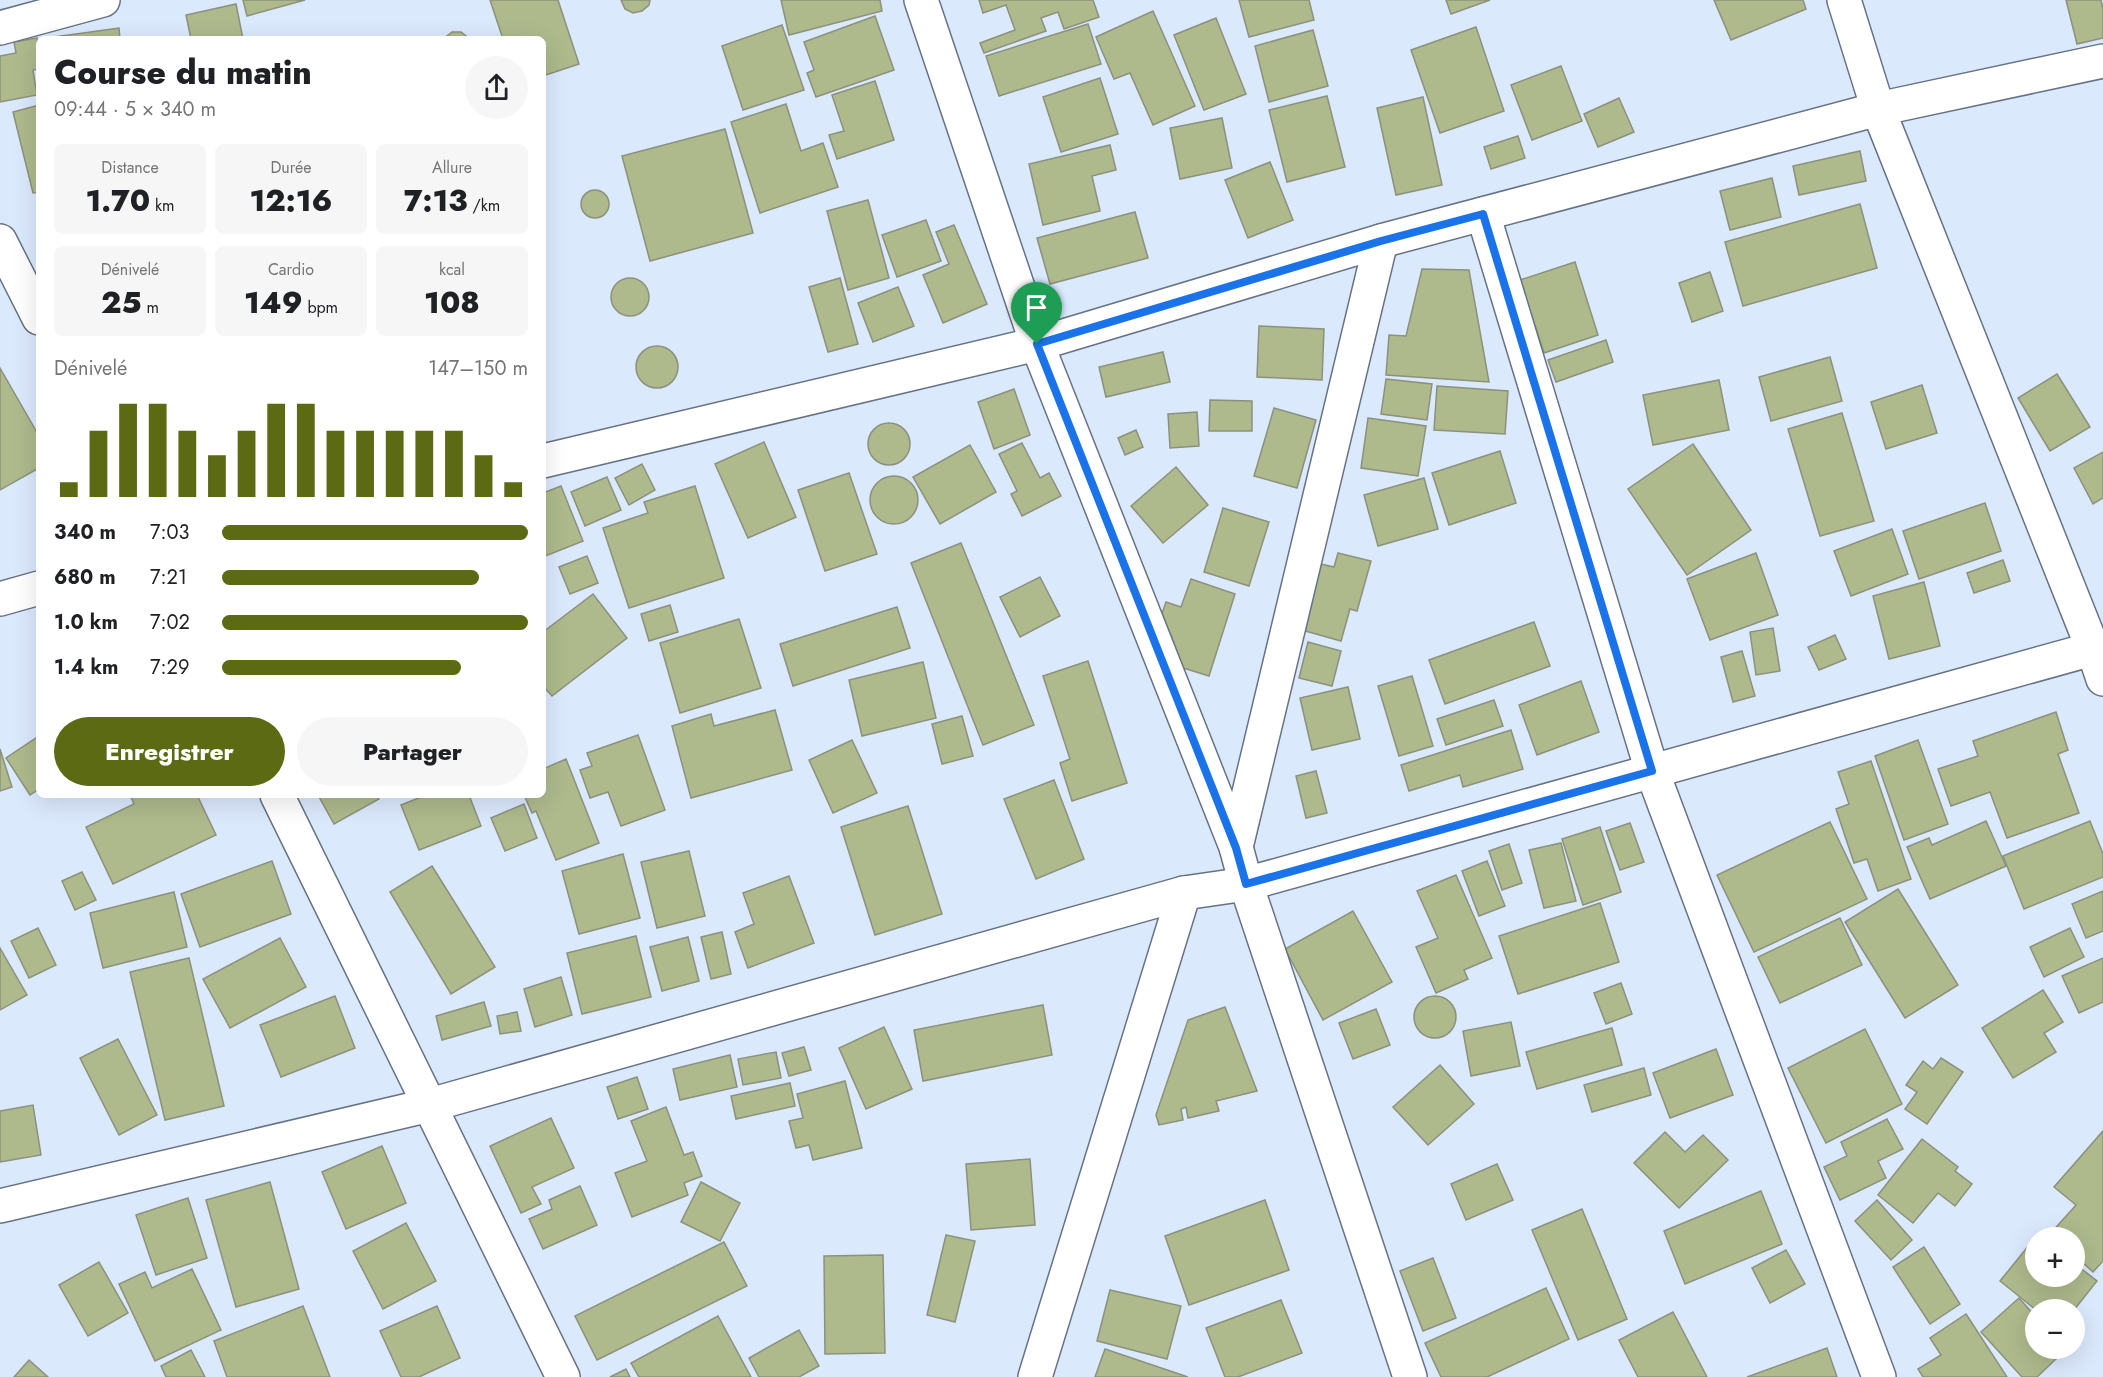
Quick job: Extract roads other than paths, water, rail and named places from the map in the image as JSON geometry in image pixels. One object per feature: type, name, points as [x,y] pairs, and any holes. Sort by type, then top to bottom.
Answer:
[{"type":"street","points":[[0,28],[103,0]]},
{"type":"street","points":[[921,0],[1037,344],[1236,848],[1410,1377]]},
{"type":"street","points":[[1844,0],[1878,109],[2098,647],[2103,679]]},
{"type":"street","points":[[546,460],[1037,344],[1381,241],[1878,109],[2103,61]]},
{"type":"street","points":[[1483,214],[1652,771],[1879,1377]]},
{"type":"street","points":[[0,241],[36,312]]},
{"type":"street","points":[[1236,848],[1381,241]]},
{"type":"street","points":[[0,599],[36,589]]},
{"type":"street","points":[[0,1206],[430,1105],[1184,893],[1246,884],[2098,647]]},
{"type":"street","points":[[278,798],[563,1377]]},
{"type":"street","points":[[1035,1377],[1184,893]]}]
